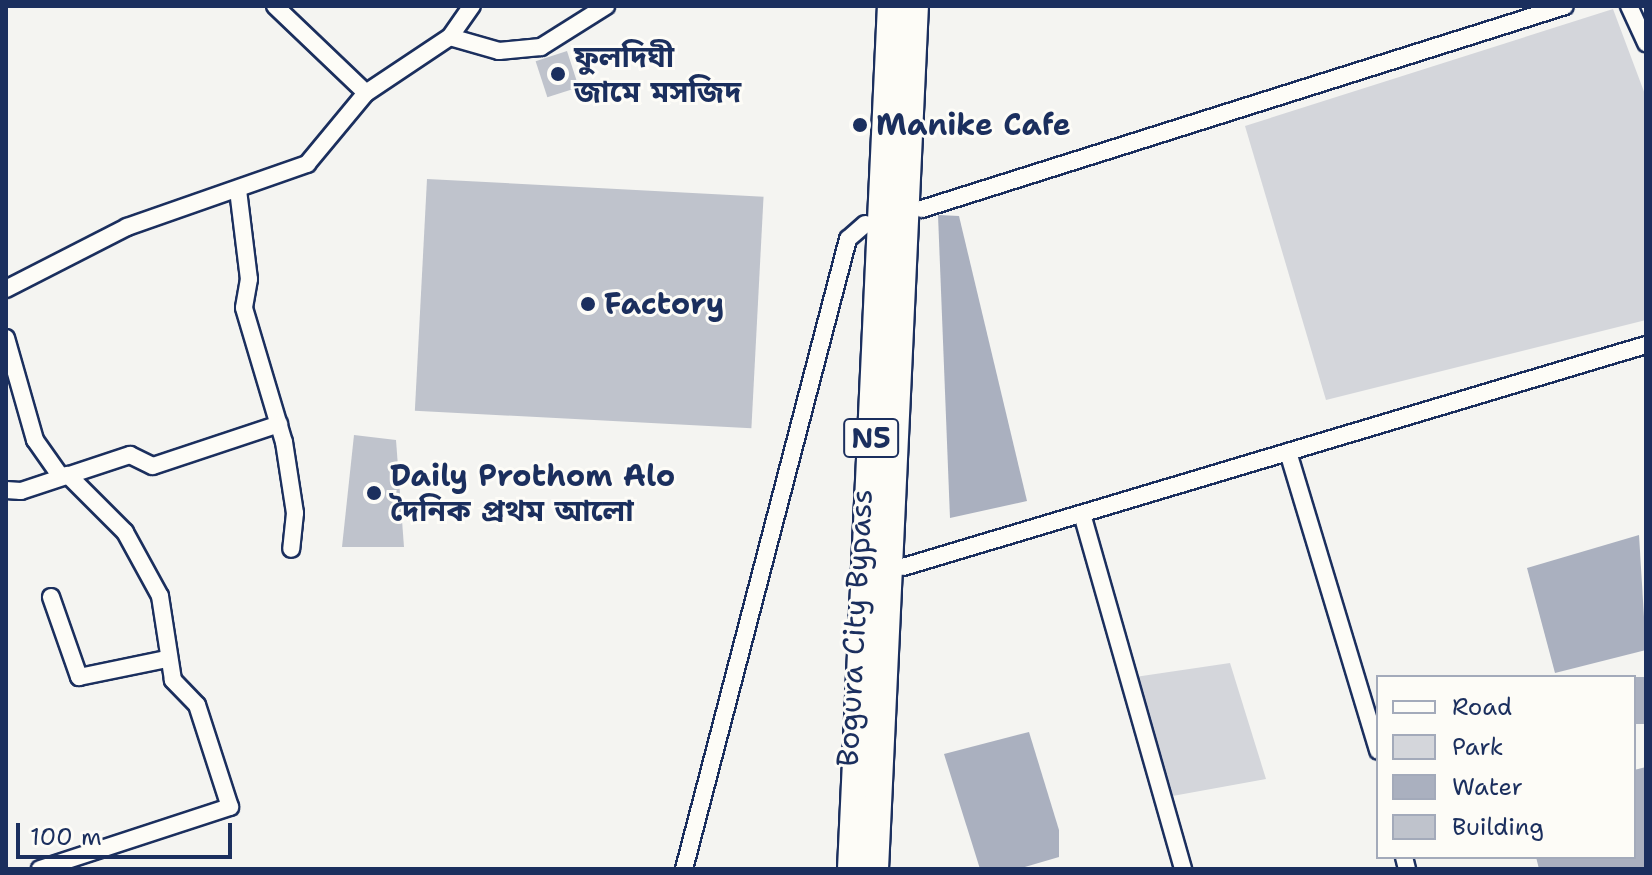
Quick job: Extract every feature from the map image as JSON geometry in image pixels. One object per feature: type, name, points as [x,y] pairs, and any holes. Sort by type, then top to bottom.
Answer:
[{"type":"highway","name":"Bogura City Bypass","points":[[851,869],[891,6]]},
{"type":"highway","name":"Bogura City Bypass","points":[[875,869],[915,6]]},
{"type":"street","points":[[275,6],[366,93]]},
{"type":"street","points":[[6,289],[67,252],[307,164],[366,93],[472,6]]},
{"type":"street","points":[[452,22],[499,51],[541,47],[606,6]]},
{"type":"street","points":[[922,209],[1529,12],[1565,6]]},
{"type":"street","points":[[1629,6],[1646,43]]},
{"type":"street","points":[[238,190],[249,279],[244,308],[279,424],[295,513],[291,549]]},
{"type":"street","points":[[684,869],[837,278],[853,229],[865,224]]},
{"type":"street","points":[[6,338],[35,440],[64,475],[125,532],[160,596],[167,659],[173,680],[197,705],[227,814],[117,840],[40,869]]},
{"type":"street","points":[[903,567],[1646,345]]},
{"type":"street","points":[[6,490],[21,491],[130,455],[153,466],[279,424]]},
{"type":"street","points":[[1288,452],[1340,629],[1351,640],[1376,743]]},
{"type":"street","points":[[1082,514],[1183,869]]},
{"type":"street","points":[[51,597],[79,677],[167,659]]},
{"type":"green space","points":[[1613,9],[1646,97],[1646,320],[1326,400],[1245,126]]},
{"type":"green space","points":[[1230,663],[1266,779],[1167,797],[1135,677]]},
{"type":"water","points":[[938,215],[959,216],[1027,501],[950,518]]},
{"type":"water","points":[[1639,535],[1646,650],[1555,673],[1527,568]]},
{"type":"water","points":[[1636,677],[1646,677],[1646,724],[1636,724]]},
{"type":"water","points":[[1029,732],[1059,830],[1059,857],[1018,869],[980,869],[944,754]]},
{"type":"water","points":[[1646,767],[1646,869],[1539,869],[1536,859],[1636,859],[1636,770]]},
{"type":"building","name":"ফুলদিঘী জামে মসজিদ","points":[[567,51],[579,87],[547,97],[536,61]]},
{"type":"building","name":"Factory","points":[[427,179],[764,197],[751,428],[415,411]]},
{"type":"building","name":"Daily Prothom Alo দৈনিক প্রথম আলো","points":[[354,435],[396,440],[404,547],[342,547]]},
{"type":"place","name":"ফুলদিঘী জামে মসজিদ","points":[[558,74]]},
{"type":"place","name":"Manike Cafe","points":[[860,125]]},
{"type":"place","name":"Factory","points":[[588,304]]},
{"type":"place","name":"Daily Prothom Alo দৈনিক প্রথম আলো","points":[[374,493]]}]
